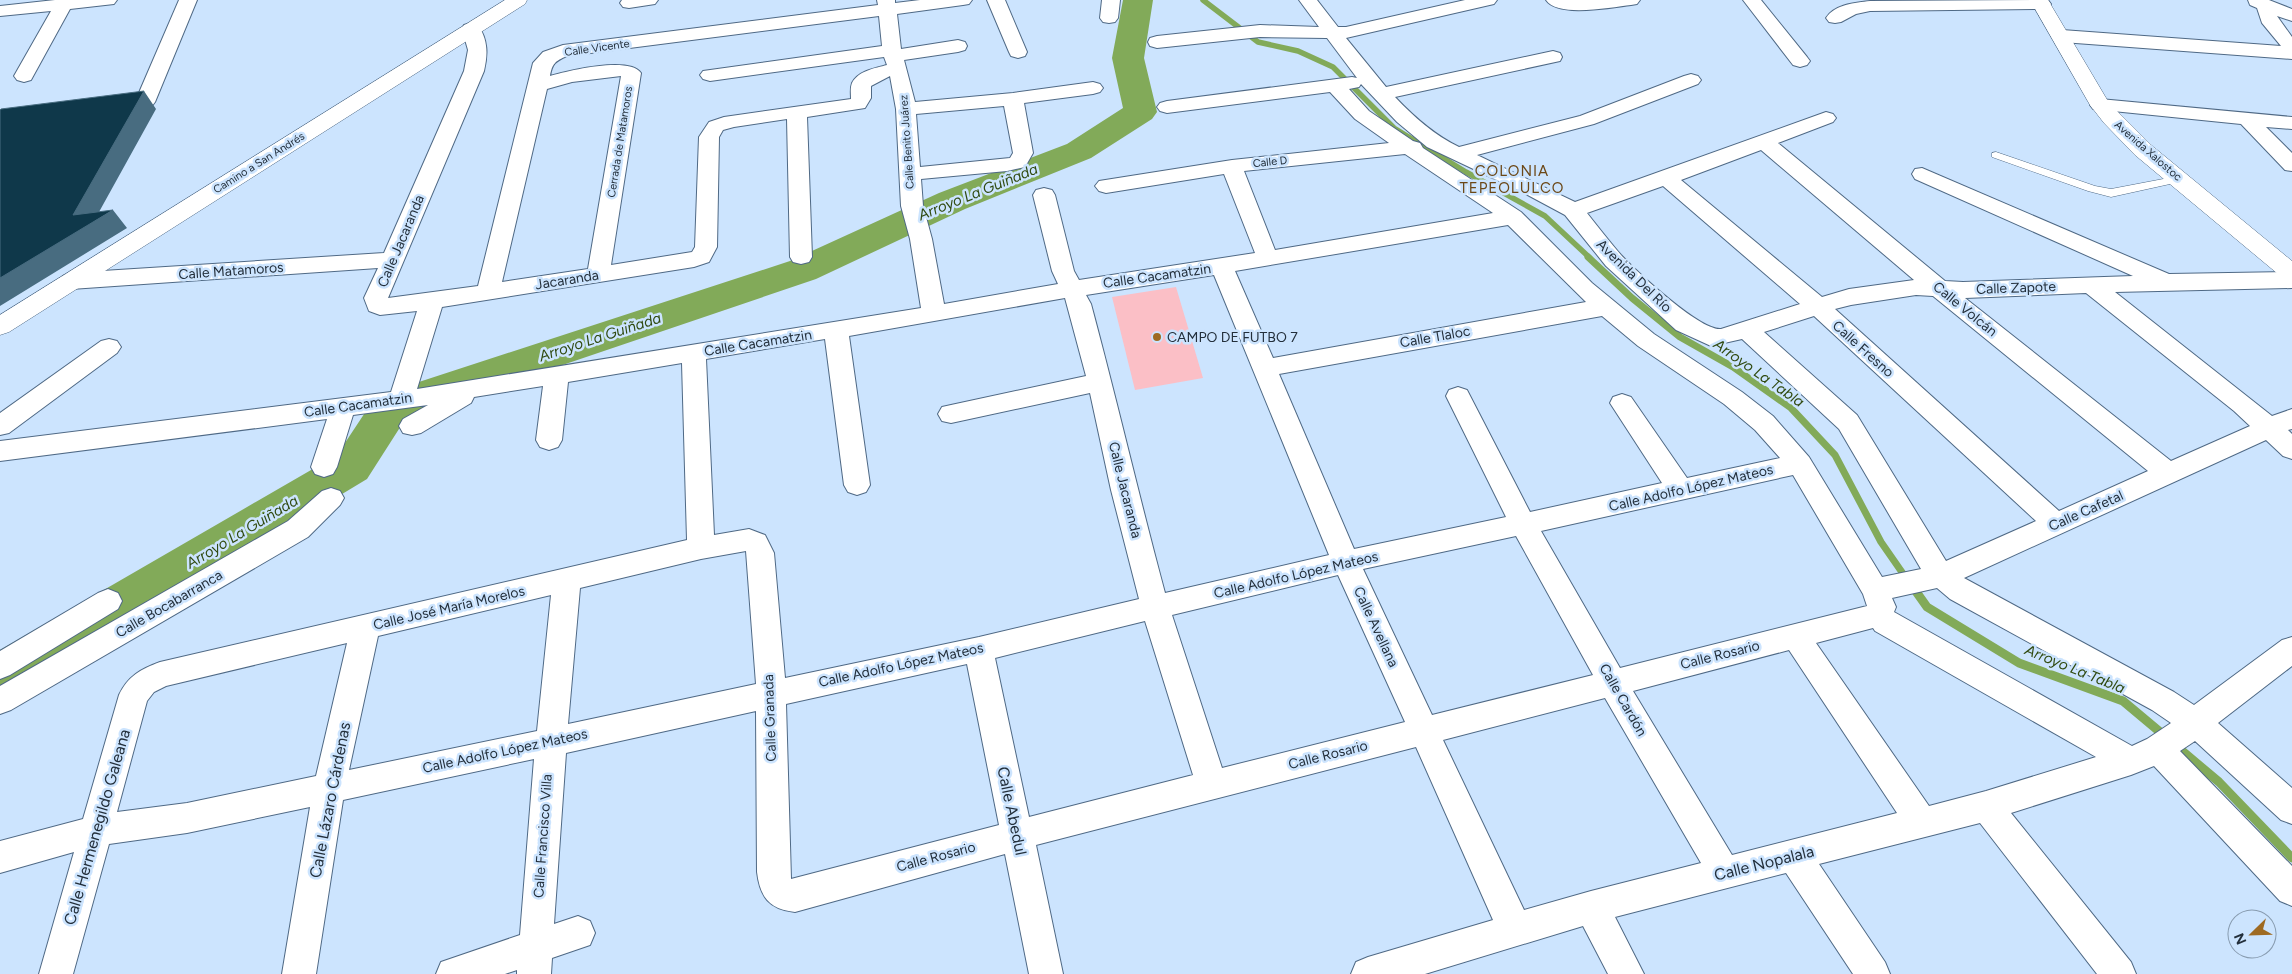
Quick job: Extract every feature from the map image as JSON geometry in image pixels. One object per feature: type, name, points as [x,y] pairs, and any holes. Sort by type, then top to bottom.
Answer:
[{"type":"main road","name":"Camino a San Andrés","points":[[0,326],[518,0]]},
{"type":"main road","name":"Avenida Xalostoc","points":[[2041,2],[2100,105],[2125,134],[2292,273]]},
{"type":"street","points":[[0,11],[105,0]]},
{"type":"street","points":[[145,102],[188,0]]},
{"type":"street","points":[[629,3],[649,0]]},
{"type":"street","points":[[887,5],[963,0]]},
{"type":"street","points":[[996,0],[1018,52]]},
{"type":"street","name":"Avenida Del Río","points":[[1308,0],[1332,34],[1356,86],[1404,118],[1421,145],[1456,154],[1503,174],[1572,210],[1614,261],[1684,324],[1711,338],[1746,330]]},
{"type":"street","points":[[1156,42],[1260,31],[1346,33],[1488,0]]},
{"type":"street","points":[[1555,0],[1569,5],[1631,0]]},
{"type":"street","points":[[1752,0],[1800,62]]},
{"type":"street","points":[[1835,18],[1851,9],[1870,6],[2041,2]]},
{"type":"street","points":[[2259,3],[2292,16]]},
{"type":"street","points":[[2259,3],[2292,48]]},
{"type":"street","points":[[24,76],[64,4]]},
{"type":"street","name":"Calle Benito Juárez","points":[[887,5],[893,53],[906,109],[912,206],[934,314]]},
{"type":"street","name":"Calle Vicente","points":[[488,292],[545,60],[562,52],[887,5]]},
{"type":"street","name":"Calle Jacaranda","points":[[432,302],[385,307],[377,305],[376,298],[474,71],[478,57],[478,44],[471,29]]},
{"type":"street","points":[[2062,36],[2292,53]]},
{"type":"street","points":[[710,75],[893,53],[957,38]]},
{"type":"street","points":[[801,257],[797,113],[858,104],[861,98],[861,85],[866,79],[875,74],[893,53]]},
{"type":"street","points":[[1167,107],[1356,86],[1553,57]]},
{"type":"street","name":"Cerrada de Matamoros","points":[[539,85],[570,76],[624,70],[630,72],[598,276]]},
{"type":"street","points":[[1456,154],[1587,120],[1691,80]]},
{"type":"street","points":[[1356,86],[1362,115],[1394,139],[1421,145],[1513,217],[1584,288],[1646,340],[1740,404],[1775,435],[1800,464],[1882,597],[1894,627],[2167,741],[2224,744],[2292,809]]},
{"type":"street","points":[[906,109],[1013,100],[1093,88]]},
{"type":"street","points":[[910,174],[1007,165],[1018,162],[1023,153],[1013,100]]},
{"type":"street","points":[[2100,105],[2292,123]]},
{"type":"street","name":"Jacaranda","points":[[432,302],[684,263],[701,257],[706,247],[709,137],[716,126],[731,121],[797,113]]},
{"type":"street","points":[[1572,210],[1666,178],[1826,118]]},
{"type":"street","points":[[2247,119],[2292,165]]},
{"type":"street","name":"Calle Volcán","points":[[1763,141],[1937,287],[2169,474]]},
{"type":"street","name":"Calle D","points":[[1106,186],[1232,166],[1421,145]]},
{"type":"street","points":[[1232,166],[1268,259]]},
{"type":"street","points":[[1922,174],[2166,282]]},
{"type":"street","name":"Calle Fresno","points":[[1666,178],[1817,306],[2056,524]]},
{"type":"street","name":"Calle Jacaranda","points":[[1044,194],[1063,271],[1079,304],[1100,382],[1124,490],[1155,607],[1212,785]]},
{"type":"street","name":"Calle Cacamatzin","points":[[0,451],[343,408],[472,389],[934,314],[1072,288],[1268,259],[1513,217]]},
{"type":"street","name":"Calle Matamoros","points":[[71,281],[392,260]]},
{"type":"street","name":"Calle Avellana","points":[[1222,266],[1346,562],[1515,929]]},
{"type":"street","name":"Calle Zapote","points":[[1746,330],[1850,297],[1916,286],[1963,290],[2166,282],[2292,280]]},
{"type":"street","points":[[2091,286],[2280,423],[2292,448]]},
{"type":"street","points":[[405,399],[432,302]]},
{"type":"street","name":"Calle Tlaloc","points":[[1265,368],[1606,307]]},
{"type":"street","points":[[836,330],[857,485]]},
{"type":"street","points":[[1746,330],[1848,422],[1927,556],[1936,577],[2163,701],[2167,741],[2292,890]]},
{"type":"street","points":[[0,426],[109,346]]},
{"type":"street","points":[[694,353],[701,548]]},
{"type":"street","points":[[550,440],[556,376]]},
{"type":"street","points":[[952,414],[1100,382]]},
{"type":"street","points":[[412,426],[472,389]]},
{"type":"street","name":"Calle Cardón","points":[[1458,396],[1524,525],[1612,682],[1725,873]]},
{"type":"street","points":[[1622,403],[1681,490]]},
{"type":"street","points":[[324,467],[343,408]]},
{"type":"street","name":"Calle Cafetal","points":[[1882,597],[1936,577],[2280,423]]},
{"type":"street","name":"Calle Adolfo López Mateos","points":[[0,857],[98,830],[187,818],[551,742],[979,649],[1346,562],[1800,464]]},
{"type":"street","name":"Calle Bocabarranca","points":[[0,702],[298,529],[331,498]]},
{"type":"street","name":"Calle José María Morelos","points":[[144,683],[160,675],[701,548],[741,540],[755,543]]},
{"type":"street","name":"Calle Granada","points":[[755,543],[760,554],[771,693],[773,872],[774,886],[778,892]]},
{"type":"street","name":"Calle Francisco Villa","points":[[535,961],[551,742],[567,580]]},
{"type":"street","name":"Calle Rosario","points":[[778,892],[796,896],[1017,835],[1795,636],[1882,597]]},
{"type":"street","points":[[0,666],[108,601]]},
{"type":"street","name":"Calle Lázaro Cárdenas","points":[[299,974],[330,788],[365,628]]},
{"type":"street","points":[[1795,636],[1922,823]]},
{"type":"street","name":"Calle Abedul","points":[[979,649],[1046,974]]},
{"type":"street","name":"Calle Nopalala","points":[[1368,974],[1592,907],[1986,806],[2167,741],[2292,649]]},
{"type":"street","name":"Calle Hermenegildo Galeana","points":[[56,974],[98,830],[134,695],[144,683]]},
{"type":"street","points":[[1986,806],[2119,974]]},
{"type":"street","points":[[1794,856],[1872,974]]},
{"type":"street","points":[[1592,907],[1626,974]]},
{"type":"street","points":[[453,974],[535,961],[578,933]]},
{"type":"lane","points":[[1996,155],[2111,193],[2179,178]]},
{"type":"shaded area","name":"CAMPO DE FUTBO 7","points":[[1176,287],[1203,378],[1135,390],[1112,297]]},
{"type":"building","points":[[144,91],[73,215],[113,210],[0,278],[0,110]]},
{"type":"waterway","name":"Arroyo La Guiñada","points":[[0,675],[352,467],[391,407],[803,270],[952,201],[1079,151],[1140,112],[1128,58],[1138,0]]},
{"type":"waterway","name":"Arroyo La Tabla","points":[[1203,0],[1258,42],[1298,51],[1333,67],[1394,128],[1466,172],[1545,216],[1590,258]]},
{"type":"waterway","name":"Arroyo La Tabla","points":[[1588,257],[1632,298],[1680,337],[1733,367],[1791,408],[1835,455],[1881,542],[1906,578]]},
{"type":"waterway","name":"Arroyo La Tabla","points":[[1905,576],[1927,607],[2019,663],[2123,701],[2166,737]]},
{"type":"waterway","name":"Arroyo La Tabla","points":[[2175,745],[2219,782],[2292,858]]},
{"type":"place","name":"CAMPO DE FUTBO 7","points":[[1157,337]]},
{"type":"district","name":"COLONIA TEPEOLULCO","points":[[1512,180]]}]
